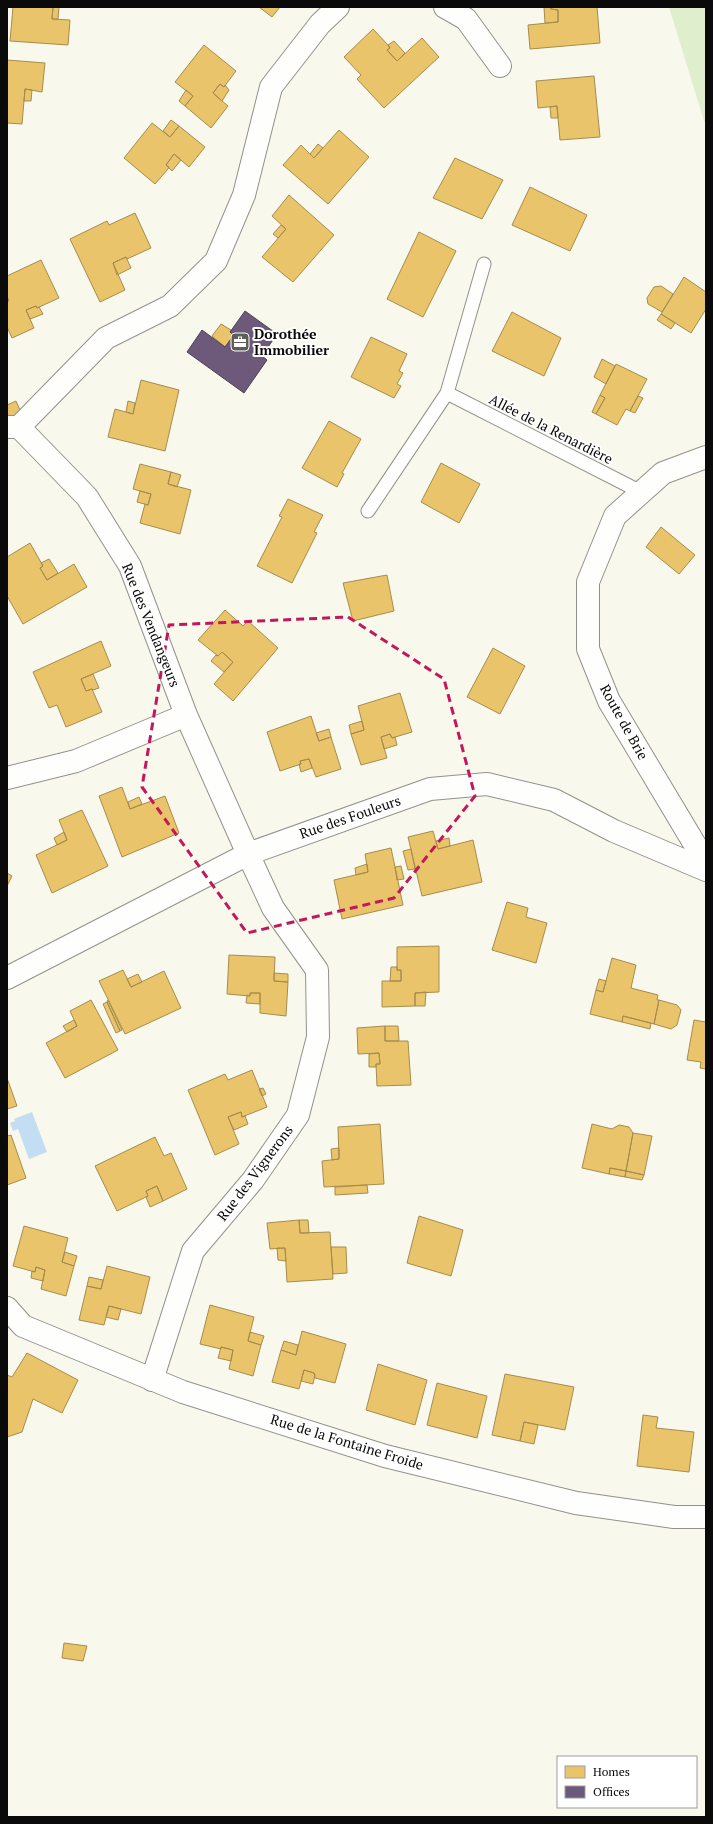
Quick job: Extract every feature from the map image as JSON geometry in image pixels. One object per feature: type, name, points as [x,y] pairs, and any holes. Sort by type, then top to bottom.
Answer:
[{"type":"street","name":"Rue des Vendangeurs","points":[[248,854],[186,715],[130,566],[87,497],[13,427],[106,338],[170,306],[216,261],[244,195],[271,87],[320,24],[338,7]]},
{"type":"street","points":[[445,7],[466,19],[500,66]]},
{"type":"street","name":"Route de Brie","points":[[706,457],[663,473],[615,516],[588,582],[588,649],[610,701],[706,863]]},
{"type":"street","points":[[7,778],[76,761],[186,715]]},
{"type":"street","name":"Rue des Fouleurs","points":[[7,978],[248,854],[430,789],[486,784],[554,800],[614,831],[706,870]]},
{"type":"street","name":"Rue des Vignerons","points":[[152,1380],[193,1251],[253,1180],[298,1115],[318,1037],[316,970],[273,908],[248,854]]},
{"type":"street","name":"Rue de la Fontaine Froide","points":[[7,1308],[23,1326],[152,1380],[183,1392],[385,1456],[576,1503],[674,1517],[706,1517]]},
{"type":"lane","points":[[368,511],[447,393],[484,264]]},
{"type":"lane","name":"Allée de la Renardière","points":[[447,393],[641,492]]},
{"type":"highlighted area","points":[[348,617],[444,679],[475,796],[394,898],[247,933],[142,787],[169,625]]},
{"type":"green space","points":[[669,7],[706,7],[706,123],[704,121]]},
{"type":"water","points":[[32,1112],[47,1152],[29,1159],[18,1129],[13,1131],[10,1123],[15,1121],[14,1119]]},
{"type":"building: Homes","points":[[13,7],[53,7],[52,19],[70,20],[68,45],[10,41]]},
{"type":"building: Homes","points":[[53,7],[59,7],[58,19],[52,19]]},
{"type":"building: Homes","points":[[259,7],[280,7],[272,17]]},
{"type":"building: Homes","points":[[544,7],[551,7],[551,9],[558,10],[558,22],[545,23]]},
{"type":"building: Homes","points":[[551,7],[597,7],[600,43],[530,49],[528,25],[558,22],[558,10],[551,9]]},
{"type":"building: Homes","points":[[373,29],[388,45],[390,48],[387,50],[397,61],[422,38],[439,57],[384,108],[357,79],[361,75],[344,57]]},
{"type":"building: Homes","points":[[394,41],[405,53],[397,61],[387,50],[390,48],[388,45]]},
{"type":"building: Homes","points":[[204,45],[236,71],[224,87],[220,84],[213,93],[228,106],[211,128],[185,106],[193,96],[175,82]]},
{"type":"building: Homes","points":[[7,60],[45,63],[42,92],[25,89],[22,124],[7,123]]},
{"type":"building: Homes","points":[[594,76],[600,137],[560,140],[557,106],[538,108],[536,81]]},
{"type":"building: Homes","points":[[220,84],[224,87],[225,85],[229,90],[222,101],[213,93]]},
{"type":"building: Homes","points":[[25,89],[32,90],[31,101],[24,101]]},
{"type":"building: Homes","points":[[186,90],[193,96],[185,106],[179,101]]},
{"type":"building: Homes","points":[[557,106],[558,118],[551,118],[550,107]]},
{"type":"building: Homes","points":[[171,120],[179,126],[170,137],[163,131]]},
{"type":"building: Homes","points":[[152,123],[170,137],[179,126],[205,147],[189,167],[174,154],[166,165],[169,167],[168,169],[155,184],[124,158]]},
{"type":"building: Homes","points":[[339,130],[369,157],[328,204],[283,165],[301,145],[314,158]]},
{"type":"building: Homes","points":[[318,144],[323,148],[314,158],[310,154]]},
{"type":"building: Homes","points":[[174,154],[181,160],[172,171],[166,165]]},
{"type":"building: Homes","points":[[455,158],[503,180],[482,219],[433,198]]},
{"type":"building: Homes","points":[[530,187],[587,215],[570,251],[512,225]]},
{"type":"building: Homes","points":[[289,195],[334,235],[293,282],[262,257],[286,229],[272,216]]},
{"type":"building: Homes","points":[[135,213],[151,248],[127,259],[126,257],[113,263],[125,290],[100,302],[70,239],[107,221],[109,225]]},
{"type":"building: Homes","points":[[281,225],[286,229],[278,238],[273,234]]},
{"type":"building: Homes","points":[[419,232],[456,251],[423,317],[387,299]]},
{"type":"building: Homes","points":[[126,257],[131,268],[117,275],[113,263]]},
{"type":"building: Homes","points":[[41,260],[59,298],[37,308],[36,306],[26,310],[34,328],[12,338],[7,327],[7,302],[9,301],[7,296],[7,276]]},
{"type":"building: Homes","points":[[684,277],[706,292],[706,309],[691,333],[661,314]]},
{"type":"building: Homes","points":[[661,286],[673,294],[662,312],[648,304],[647,298],[654,287]]},
{"type":"building: Homes","points":[[36,306],[37,308],[39,307],[43,314],[30,319],[26,310]]},
{"type":"building: Homes","points":[[512,312],[561,338],[544,376],[492,351]]},
{"type":"building: Homes","points":[[661,314],[675,323],[671,329],[657,320]]},
{"type":"building: Homes","points":[[221,324],[231,330],[230,332],[234,335],[225,347],[212,336]]},
{"type":"building: Homes","points":[[371,337],[407,354],[399,371],[403,373],[397,384],[401,386],[394,398],[351,377]]},
{"type":"building: Homes","points":[[602,359],[615,366],[606,384],[594,377]]},
{"type":"building: Homes","points":[[616,364],[647,379],[630,411],[626,409],[617,425],[596,414],[605,398],[600,395]]},
{"type":"building: Homes","points":[[141,380],[179,390],[165,451],[108,437],[115,409],[133,414]]},
{"type":"building: Homes","points":[[600,395],[605,398],[596,414],[592,412]]},
{"type":"building: Homes","points":[[638,396],[643,398],[635,413],[630,411]]},
{"type":"building: Homes","points":[[16,401],[23,417],[7,423],[7,405]]},
{"type":"building: Homes","points":[[128,401],[135,403],[133,414],[126,412]]},
{"type":"building: Homes","points":[[329,421],[361,439],[342,473],[344,474],[337,487],[302,468]]},
{"type":"building: Homes","points":[[441,463],[480,484],[459,523],[421,502]]},
{"type":"building: Homes","points":[[140,464],[171,472],[168,484],[191,490],[180,534],[140,523],[145,504],[148,505],[151,494],[133,489]]},
{"type":"building: Homes","points":[[171,472],[181,475],[177,487],[168,484]]},
{"type":"building: Homes","points":[[140,491],[151,494],[148,505],[137,502]]},
{"type":"building: Homes","points":[[288,499],[323,515],[314,532],[317,533],[292,583],[257,566],[282,517],[279,516]]},
{"type":"building: Homes","points":[[661,527],[695,555],[679,574],[646,547]]},
{"type":"building: Homes","points":[[30,543],[43,566],[40,568],[47,580],[74,564],[87,587],[23,624],[7,596],[7,557]]},
{"type":"building: Homes","points":[[49,559],[58,573],[47,580],[40,568],[43,566],[41,563]]},
{"type":"building: Homes","points":[[387,575],[394,611],[353,621],[343,583]]},
{"type":"building: Homes","points":[[225,610],[243,626],[248,621],[278,648],[233,701],[214,684],[233,662],[222,652],[218,656],[198,640]]},
{"type":"building: Homes","points":[[101,641],[111,666],[81,679],[86,691],[92,689],[102,712],[66,727],[57,705],[49,708],[33,672]]},
{"type":"building: Homes","points":[[493,648],[525,666],[500,714],[467,697]]},
{"type":"building: Homes","points":[[222,652],[233,662],[224,672],[211,661],[216,655],[218,656]]},
{"type":"building: Homes","points":[[93,674],[99,688],[86,691],[81,679]]},
{"type":"building: Homes","points":[[400,693],[412,732],[392,738],[390,734],[381,737],[387,758],[361,765],[351,734],[364,730],[358,706]]},
{"type":"building: Homes","points":[[311,716],[319,741],[331,737],[341,769],[316,777],[309,759],[300,761],[301,764],[280,771],[267,732]]},
{"type":"building: Homes","points":[[362,721],[364,730],[351,734],[349,725]]},
{"type":"building: Homes","points":[[329,729],[331,737],[319,741],[316,733]]},
{"type":"building: Homes","points":[[390,734],[392,738],[395,737],[397,745],[384,749],[381,737]]},
{"type":"building: Homes","points":[[309,759],[312,768],[301,772],[299,764],[301,764],[300,761]]},
{"type":"building: Homes","points":[[122,787],[130,809],[165,796],[179,833],[122,857],[99,796]]},
{"type":"building: Homes","points":[[139,797],[142,804],[130,809],[128,802]]},
{"type":"building: Homes","points":[[82,810],[108,866],[52,893],[36,855],[67,840],[59,820]]},
{"type":"building: Homes","points":[[433,831],[438,849],[473,840],[482,882],[422,896],[408,837]]},
{"type":"building: Homes","points":[[64,832],[67,840],[57,845],[54,838]]},
{"type":"building: Homes","points":[[449,838],[450,846],[438,849],[436,841]]},
{"type":"building: Homes","points":[[391,848],[403,905],[342,919],[334,880],[368,872],[365,854]]},
{"type":"building: Homes","points":[[411,849],[415,869],[408,870],[403,851]]},
{"type":"building: Homes","points":[[367,864],[368,872],[356,875],[355,868]]},
{"type":"building: Homes","points":[[401,866],[404,879],[397,880],[395,867]]},
{"type":"building: Homes","points":[[7,873],[12,876],[7,886]]},
{"type":"building: Homes","points":[[507,902],[528,908],[526,917],[547,923],[536,963],[492,950]]},
{"type":"building: Homes","points":[[439,946],[439,992],[415,993],[415,1006],[382,1007],[382,981],[401,981],[401,970],[397,970],[397,947]]},
{"type":"building: Homes","points":[[229,955],[275,957],[274,981],[288,982],[286,1016],[260,1013],[260,993],[250,993],[250,996],[227,994]]},
{"type":"building: Homes","points":[[612,958],[636,965],[631,988],[658,995],[657,1000],[659,1000],[654,1024],[623,1016],[622,1022],[590,1014],[596,990],[603,992]]},
{"type":"building: Homes","points":[[391,967],[397,967],[397,970],[401,970],[401,981],[390,981]]},
{"type":"building: Homes","points":[[123,970],[131,987],[164,971],[181,1008],[125,1034],[99,981]]},
{"type":"building: Homes","points":[[274,973],[288,974],[288,982],[274,981]]},
{"type":"building: Homes","points":[[138,974],[142,982],[131,987],[127,979]]},
{"type":"building: Homes","points":[[599,979],[606,981],[603,992],[596,990]]},
{"type":"building: Homes","points":[[426,992],[425,1006],[415,1006],[415,993]]},
{"type":"building: Homes","points":[[250,993],[260,993],[260,1004],[246,1003],[247,995],[250,996]]},
{"type":"building: Homes","points":[[91,1000],[118,1050],[65,1078],[46,1043],[77,1026],[70,1011]]},
{"type":"building: Homes","points":[[108,1000],[122,1030],[120,1031],[107,1002]]},
{"type":"building: Homes","points":[[659,1000],[677,1005],[681,1010],[677,1025],[671,1029],[654,1024]]},
{"type":"building: Homes","points":[[107,1002],[120,1031],[116,1033],[103,1004]]},
{"type":"building: Homes","points":[[623,1016],[651,1023],[650,1029],[622,1022]]},
{"type":"building: Homes","points":[[74,1020],[77,1026],[67,1032],[63,1026]]},
{"type":"building: Homes","points":[[694,1020],[706,1022],[706,1069],[700,1068],[701,1062],[687,1060]]},
{"type":"building: Homes","points":[[385,1026],[398,1026],[399,1041],[385,1041]]},
{"type":"building: Homes","points":[[385,1026],[385,1041],[408,1041],[411,1085],[377,1086],[376,1064],[380,1064],[379,1053],[358,1054],[357,1028]]},
{"type":"building: Homes","points":[[379,1053],[380,1064],[376,1064],[376,1067],[369,1067],[369,1054]]},
{"type":"building: Homes","points":[[252,1070],[267,1107],[242,1117],[241,1112],[228,1117],[239,1144],[215,1155],[188,1090],[225,1074],[228,1080]]},
{"type":"building: Homes","points":[[7,1078],[17,1106],[7,1109]]},
{"type":"building: Homes","points":[[263,1088],[266,1094],[262,1096],[259,1089]]},
{"type":"building: Homes","points":[[241,1112],[242,1117],[245,1116],[248,1124],[234,1130],[228,1117]]},
{"type":"building: Homes","points":[[380,1124],[384,1184],[324,1187],[322,1161],[339,1159],[338,1127]]},
{"type":"building: Homes","points":[[592,1124],[612,1129],[619,1125],[629,1127],[633,1133],[626,1171],[610,1168],[609,1174],[582,1168]]},
{"type":"building: Homes","points":[[633,1133],[652,1136],[644,1175],[626,1171]]},
{"type":"building: Homes","points":[[11,1135],[26,1178],[7,1185],[7,1136]]},
{"type":"building: Homes","points":[[155,1137],[164,1156],[171,1153],[187,1189],[163,1201],[157,1186],[146,1191],[148,1196],[117,1211],[95,1166]]},
{"type":"building: Homes","points":[[339,1148],[339,1159],[332,1160],[331,1149]]},
{"type":"building: Homes","points":[[610,1168],[626,1171],[625,1177],[609,1174]]},
{"type":"building: Homes","points":[[626,1171],[644,1175],[642,1180],[625,1177]]},
{"type":"building: Homes","points":[[367,1185],[368,1193],[335,1195],[335,1187]]},
{"type":"building: Homes","points":[[157,1186],[163,1201],[150,1207],[146,1197],[148,1196],[146,1191]]},
{"type":"building: Homes","points":[[419,1216],[463,1230],[451,1276],[407,1263]]},
{"type":"building: Homes","points":[[299,1220],[300,1233],[330,1232],[333,1279],[287,1282],[285,1248],[270,1249],[267,1223]]},
{"type":"building: Homes","points":[[299,1220],[308,1220],[309,1233],[300,1233]]},
{"type":"building: Homes","points":[[24,1226],[68,1238],[62,1262],[74,1266],[66,1296],[41,1289],[45,1270],[36,1267],[35,1272],[13,1266]]},
{"type":"building: Homes","points":[[331,1247],[346,1247],[347,1273],[333,1274]]},
{"type":"building: Homes","points":[[277,1248],[285,1248],[286,1261],[278,1260]]},
{"type":"building: Homes","points":[[65,1252],[77,1256],[74,1266],[62,1262]]},
{"type":"building: Homes","points":[[107,1266],[150,1277],[141,1314],[109,1306],[104,1325],[79,1320],[87,1286],[101,1289]]},
{"type":"building: Homes","points":[[36,1267],[45,1270],[43,1281],[31,1278],[32,1271],[35,1272]]},
{"type":"building: Homes","points":[[89,1277],[103,1280],[101,1289],[87,1286]]},
{"type":"building: Homes","points":[[210,1305],[254,1317],[248,1341],[261,1345],[253,1376],[229,1369],[233,1350],[200,1344]]},
{"type":"building: Homes","points":[[109,1306],[121,1309],[118,1320],[106,1317]]},
{"type":"building: Homes","points":[[302,1331],[346,1344],[335,1383],[315,1378],[314,1373],[304,1370],[299,1389],[272,1382],[281,1350],[296,1355]]},
{"type":"building: Homes","points":[[250,1332],[264,1336],[261,1345],[248,1341]]},
{"type":"building: Homes","points":[[284,1341],[298,1345],[296,1355],[281,1350]]},
{"type":"building: Homes","points":[[221,1347],[233,1350],[231,1361],[218,1358]]},
{"type":"building: Homes","points":[[27,1353],[78,1380],[62,1413],[33,1399],[22,1432],[7,1437],[7,1375],[12,1377]]},
{"type":"building: Homes","points":[[378,1364],[427,1380],[415,1425],[366,1410]]},
{"type":"building: Homes","points":[[304,1370],[314,1373],[313,1384],[301,1381]]},
{"type":"building: Homes","points":[[505,1374],[574,1387],[565,1430],[524,1422],[520,1441],[492,1435]]},
{"type":"building: Homes","points":[[437,1383],[487,1396],[477,1438],[427,1425]]},
{"type":"building: Homes","points":[[643,1415],[658,1417],[656,1428],[694,1432],[689,1472],[637,1466]]},
{"type":"building: Homes","points":[[524,1422],[538,1425],[534,1444],[520,1441]]},
{"type":"building: Homes","points":[[64,1643],[87,1646],[83,1661],[62,1658]]},
{"type":"building: Offices","points":[[245,311],[277,334],[262,356],[267,360],[244,393],[187,352],[202,330],[225,347],[234,335],[230,332]]},
{"type":"place","name":"Dorothée Immobilier","points":[[240,342]]}]
